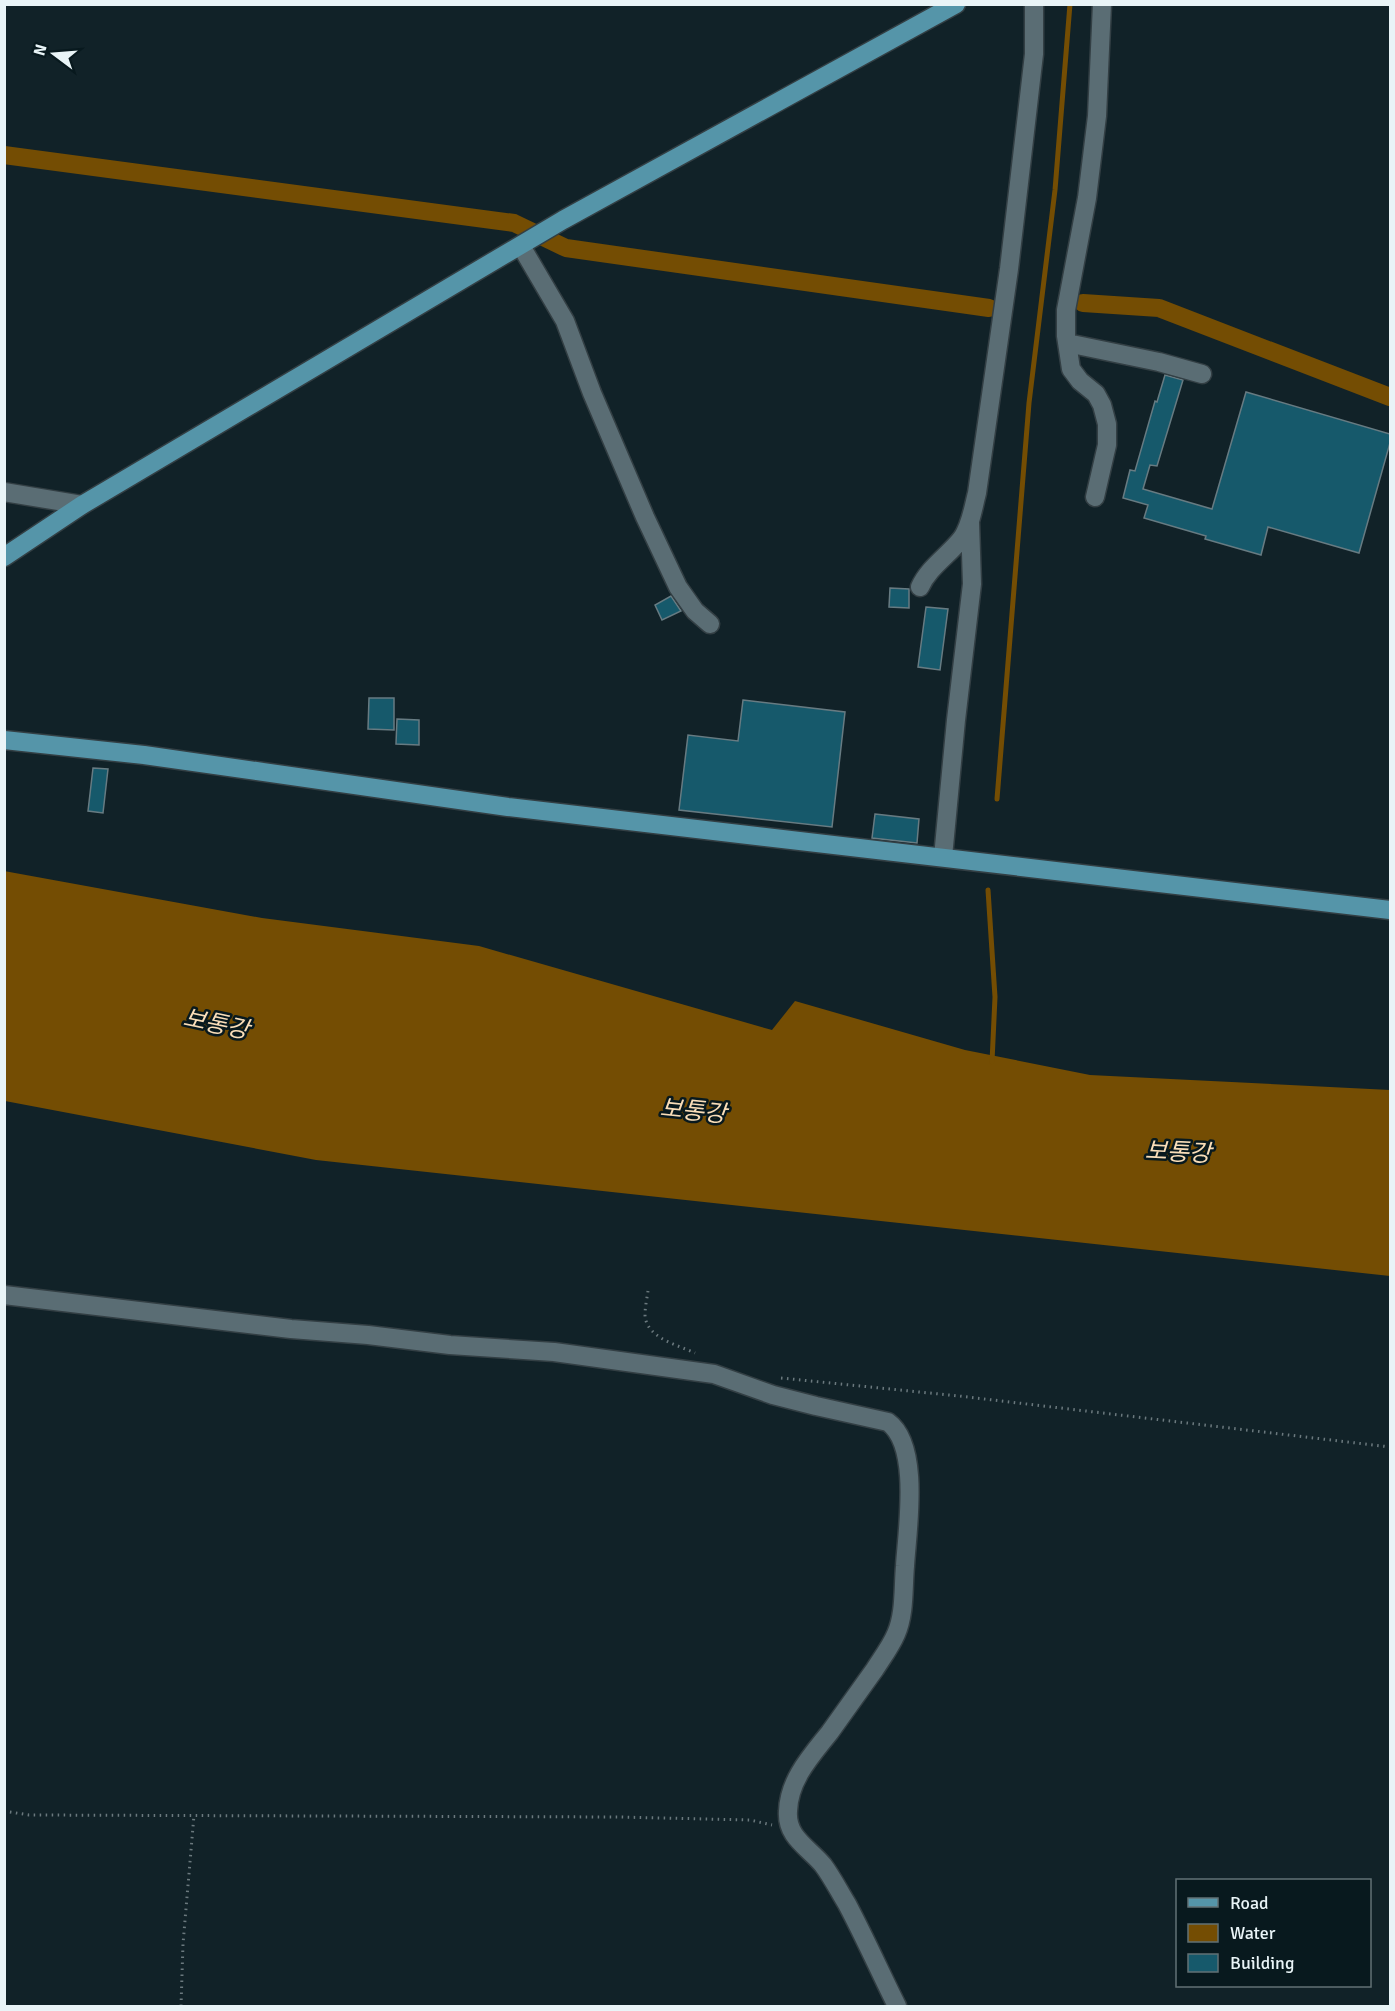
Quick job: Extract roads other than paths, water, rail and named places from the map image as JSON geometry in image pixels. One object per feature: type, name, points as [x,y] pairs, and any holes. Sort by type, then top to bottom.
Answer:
[{"type":"main road","points":[[4,557],[82,505],[564,220],[948,6]]},
{"type":"main road","points":[[4,740],[144,755],[507,807],[1390,910]]},
{"type":"street","points":[[920,587],[924,577],[963,537],[970,522],[977,494],[1009,269],[1034,54],[1034,4]]},
{"type":"street","points":[[1095,497],[1107,445],[1107,424],[1102,405],[1096,394],[1080,381],[1071,369],[1066,310],[1087,198],[1097,116],[1102,4]]},
{"type":"street","points":[[521,246],[565,321],[592,393],[645,517],[678,587],[695,611],[710,624]]},
{"type":"street","points":[[1067,343],[1159,362],[1202,374]]},
{"type":"street","points":[[4,492],[82,505]]},
{"type":"street","points":[[943,857],[972,584],[970,522]]},
{"type":"street","points":[[4,1295],[279,1328],[368,1335],[450,1345],[554,1352],[714,1374],[773,1395],[888,1422],[894,1426],[903,1444],[910,1490],[900,1622],[897,1634],[882,1659],[805,1764],[790,1796],[788,1821],[790,1830],[799,1842],[823,1865],[832,1878],[897,2007]]},
{"type":"water","name":"보통강","points":[[4,871],[262,918],[479,946],[772,1030],[795,1001],[965,1050],[1090,1075],[1390,1090],[1390,1276],[316,1160],[5,1101]]},
{"type":"waterway","points":[[997,799],[1029,403],[1055,190],[1070,4]]},
{"type":"waterway","points":[[4,155],[514,223],[566,248],[989,308]]},
{"type":"waterway","points":[[1083,303],[1159,308],[1390,397]]},
{"type":"waterway","points":[[988,890],[995,997],[992,1062]]}]
